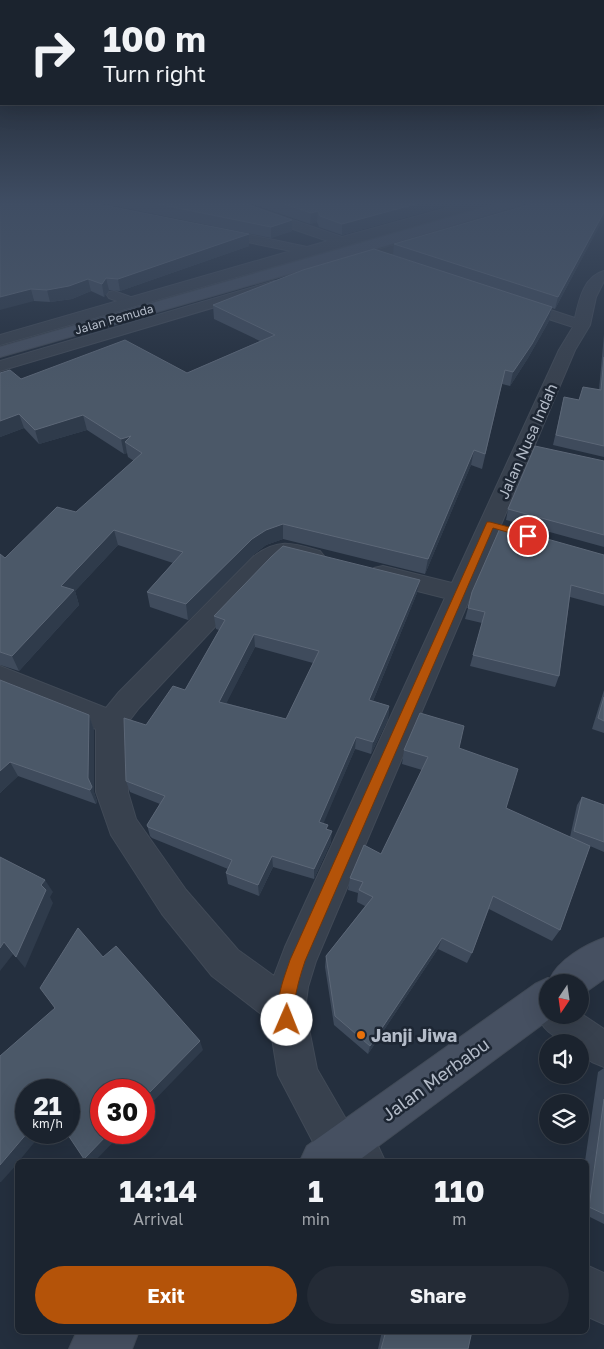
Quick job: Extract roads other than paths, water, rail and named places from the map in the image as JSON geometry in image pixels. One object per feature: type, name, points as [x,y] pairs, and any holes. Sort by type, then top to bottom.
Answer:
[{"type":"main road","name":"Jalan Pemuda","points":[[0,352],[129,308],[301,265]]},
{"type":"main road","name":"Jalan Merbabu","points":[[583,974],[604,956]]},
{"type":"main road","name":"Jalan Merbabu","points":[[341,1157],[539,1011]]},
{"type":"main road","points":[[94,1349],[112,1334]]},
{"type":"street","points":[[0,340],[129,308],[263,265]]},
{"type":"street","points":[[0,366],[340,265]]},
{"type":"street","name":"Jalan Nusa Indah","points":[[341,1157],[298,1075],[286,1009],[289,986],[298,960],[460,594],[500,527],[533,449],[567,350],[582,325],[588,300],[597,280],[604,275]]},
{"type":"street","points":[[494,297],[582,325]]},
{"type":"street","points":[[129,308],[141,324]]},
{"type":"street","points":[[286,1009],[225,963],[174,902],[122,825],[112,792],[111,723],[129,700],[262,562],[275,552],[287,550],[337,562]]},
{"type":"street","points":[[365,569],[460,594]]},
{"type":"street","points":[[0,676],[111,723]]},
{"type":"street","points":[[589,1291],[604,1300]]},
{"type":"lane","points":[[114,295],[129,308]]},
{"type":"lane","points":[[575,1024],[604,1050]]},
{"type":"place","name":"Janji Jiwa","points":[[361,1035]]}]
